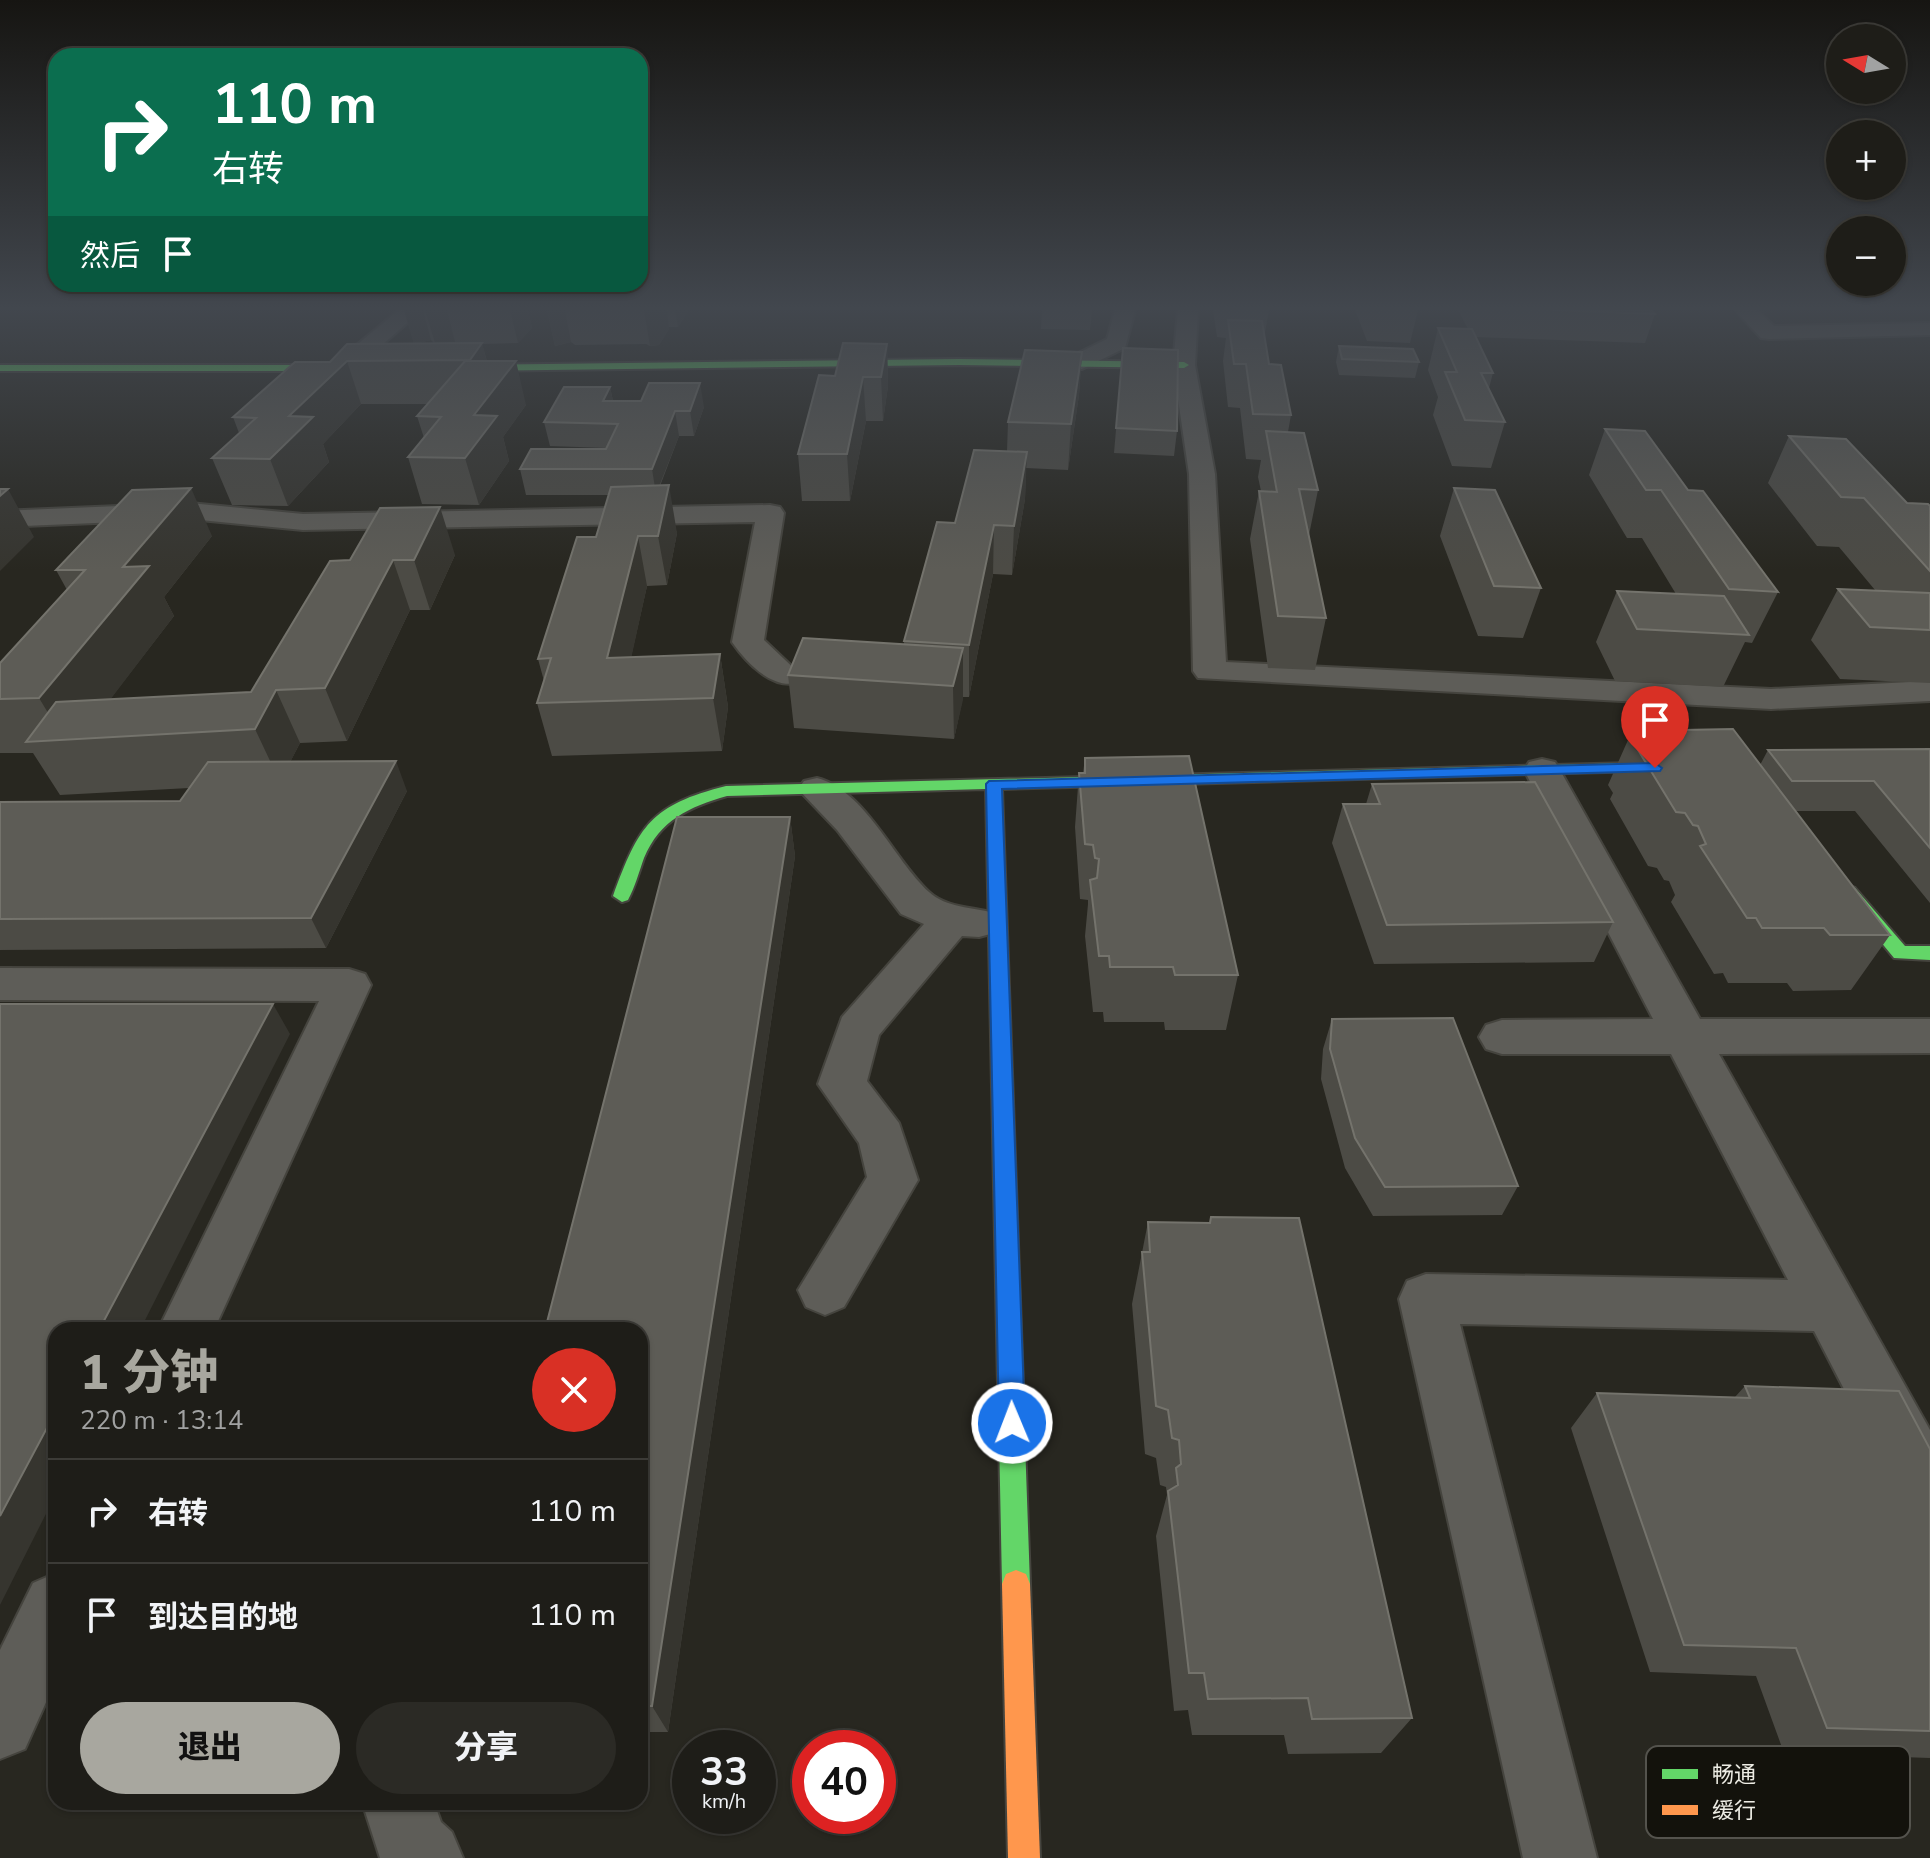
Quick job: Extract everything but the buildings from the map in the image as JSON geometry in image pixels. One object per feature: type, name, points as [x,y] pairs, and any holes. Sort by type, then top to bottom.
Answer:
[{"type":"street","points":[[306,401],[310,397]]},
{"type":"street","points":[[1189,397],[1202,474],[1210,671],[1771,699],[1930,691]]},
{"type":"street","points":[[190,511],[213,489]]},
{"type":"street","points":[[0,519],[190,511],[303,522],[770,513],[748,642],[785,676]]},
{"type":"street","points":[[622,896],[638,849],[661,813],[688,800],[726,791],[1696,767]]},
{"type":"street","points":[[1542,770],[1930,1491]]},
{"type":"street","points":[[994,784],[1024,1858]]},
{"type":"street","points":[[817,789],[851,821],[916,904],[952,920],[998,925]]},
{"type":"street","points":[[1841,882],[1900,953],[1930,953]]},
{"type":"street","points":[[825,1290],[893,1180],[882,1137],[842,1084],[858,1029],[952,920]]},
{"type":"street","points":[[0,984],[349,985],[190,1322]]},
{"type":"street","points":[[1502,1037],[1930,1036]]},
{"type":"street","points":[[1560,1858],[1426,1299],[1830,1306]]},
{"type":"street","points":[[0,1724],[48,1623]]},
{"type":"street","points":[[401,1810],[412,1846],[426,1858]]},
{"type":"traffic: fast","points":[[622,896],[638,853],[655,825],[682,806],[726,791],[1673,767]]},
{"type":"traffic: fast","points":[[994,784],[1016,1584]]},
{"type":"traffic: fast","points":[[1849,892],[1900,953],[1930,953]]},
{"type":"traffic: slow","points":[[1016,1584],[1024,1858]]},
{"type":"route","points":[[1012,1423],[994,784],[1655,768]]}]
